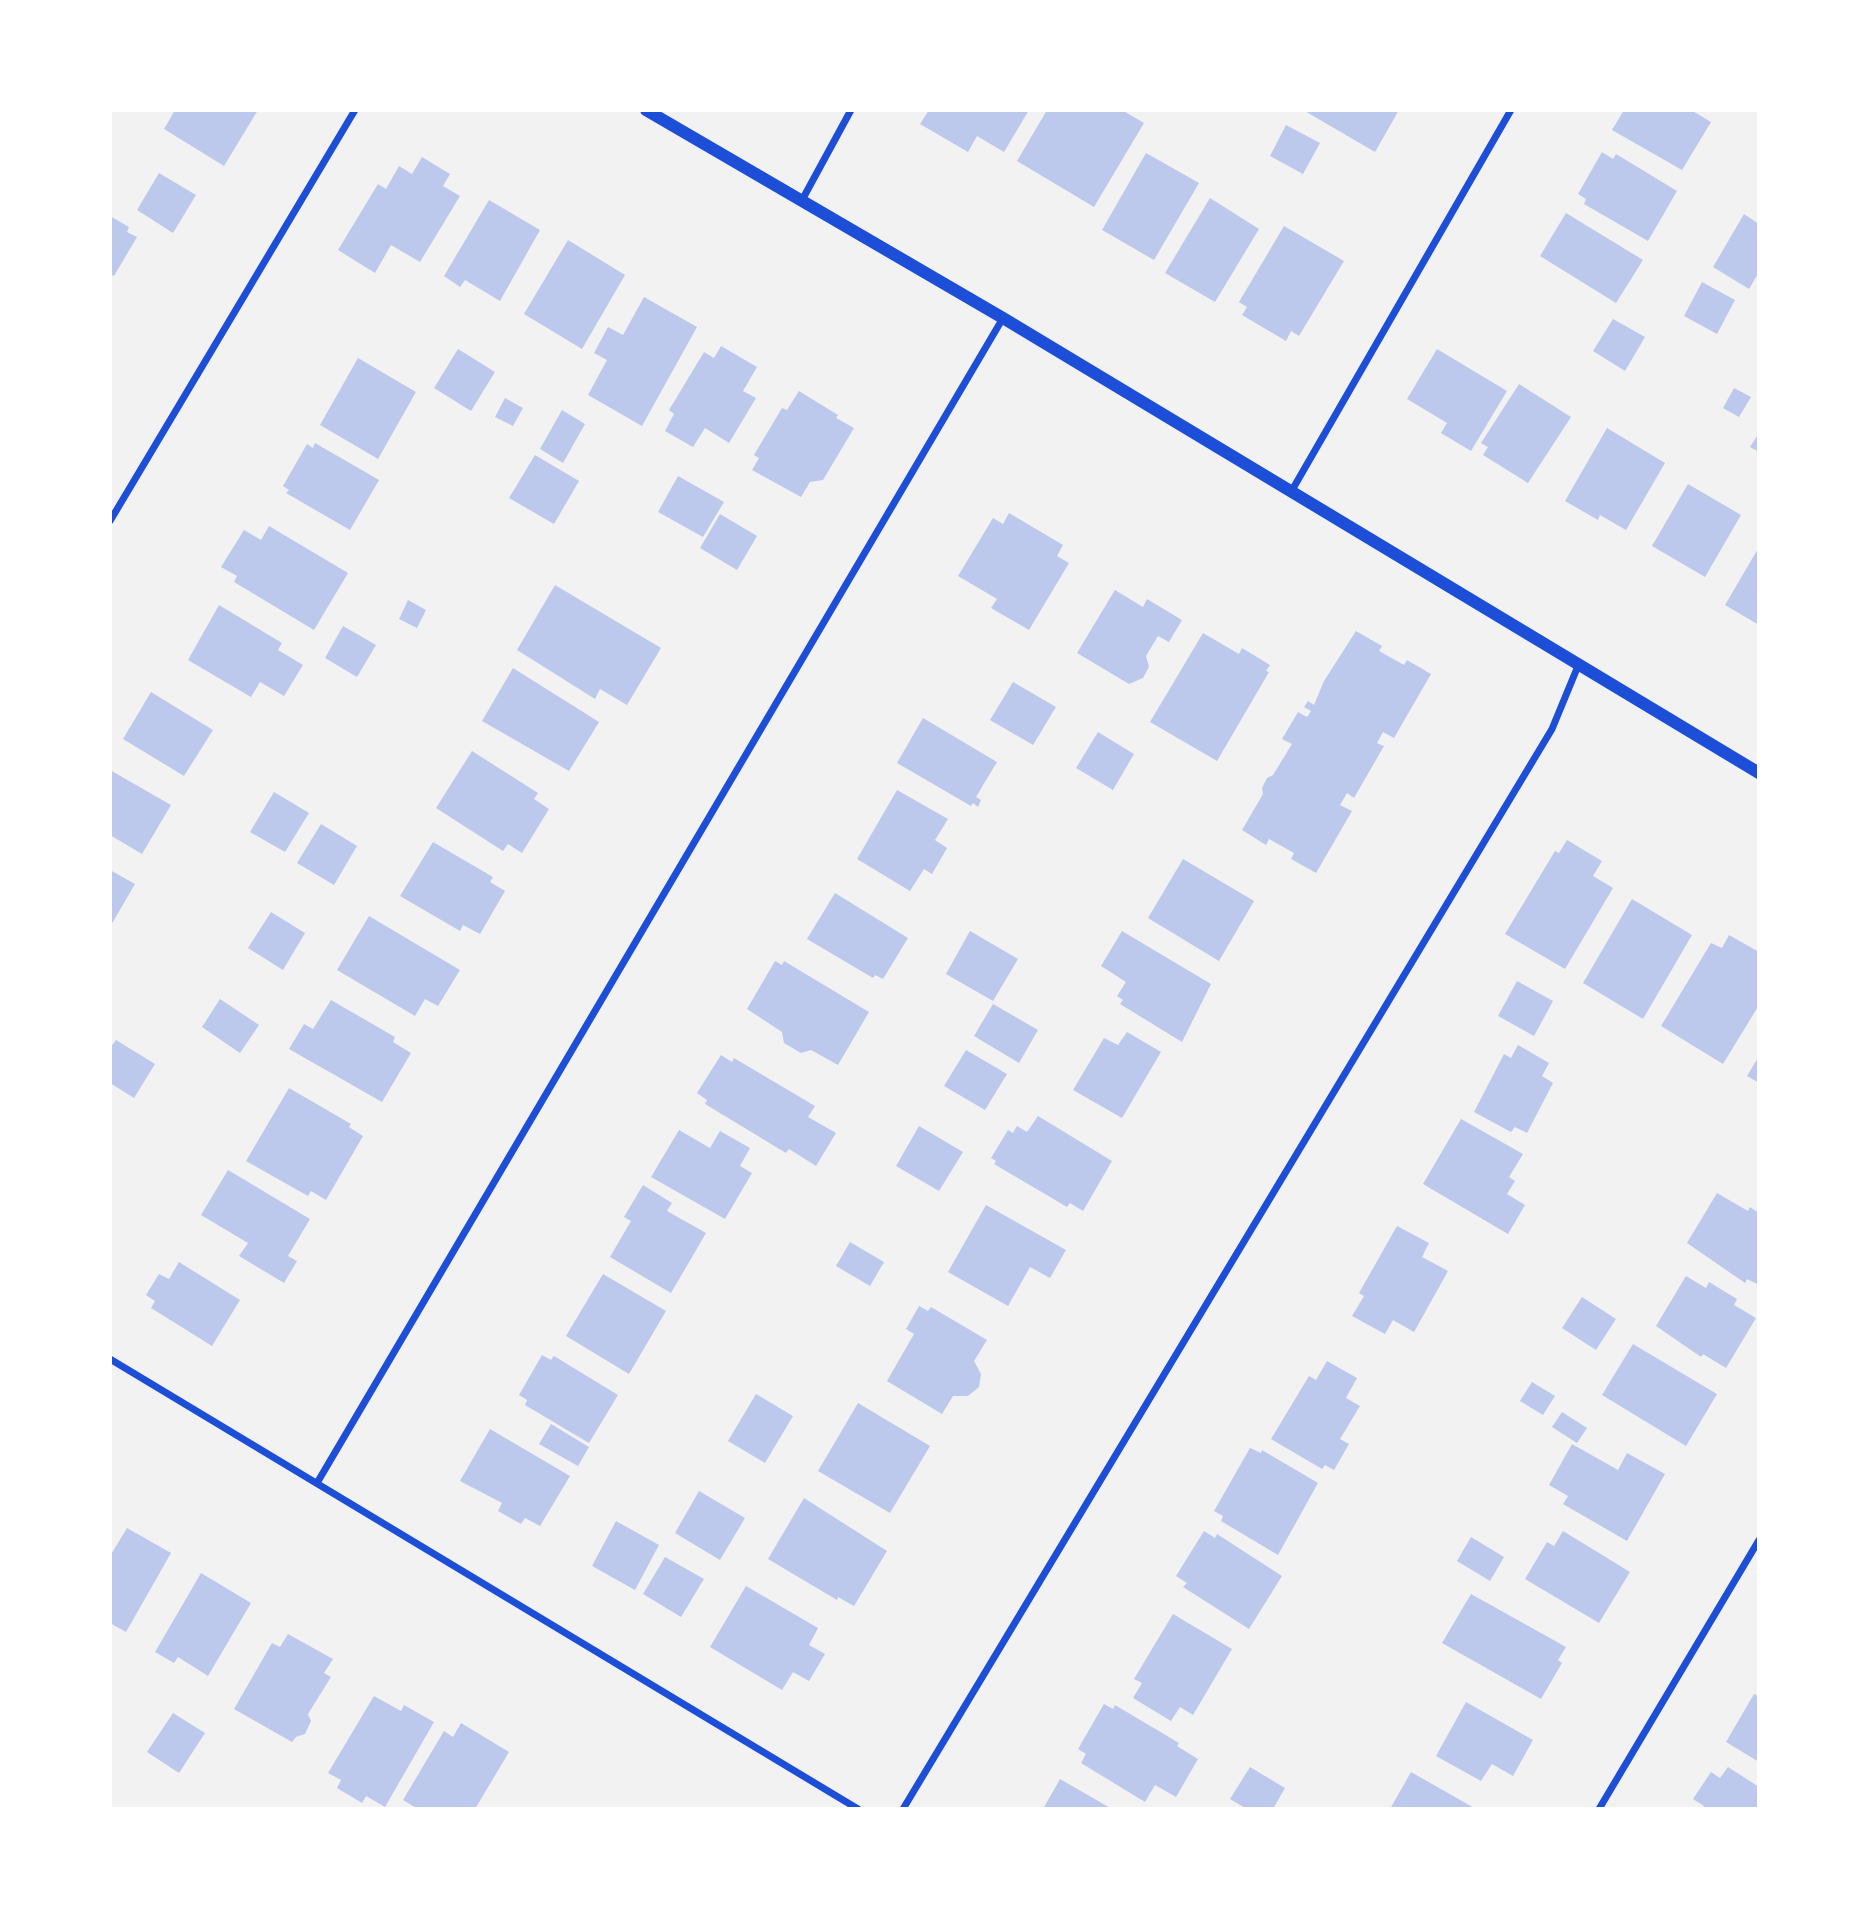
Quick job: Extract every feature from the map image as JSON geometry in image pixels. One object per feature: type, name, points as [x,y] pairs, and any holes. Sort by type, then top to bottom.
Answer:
[{"type":"street","points":[[110,521],[355,110]]},
{"type":"street","points":[[646,110],[1003,318],[1759,773]]},
{"type":"street","points":[[800,202],[851,110]]},
{"type":"street","points":[[1290,492],[1511,110]]},
{"type":"street","points":[[317,1483],[1003,318]]},
{"type":"street","points":[[904,1809],[1552,729],[1578,666]]},
{"type":"street","points":[[110,1359],[858,1809]]},
{"type":"street","points":[[1599,1809],[1759,1540]]},
{"type":"building","points":[[175,110],[258,110],[224,166],[164,129]]},
{"type":"building","points":[[929,110],[1029,110],[1004,152],[977,136],[968,152],[920,124]]},
{"type":"building","points":[[1047,110],[1122,110],[1144,123],[1094,207],[1017,161]]},
{"type":"building","points":[[1303,110],[1399,110],[1375,152]]},
{"type":"building","points":[[1624,110],[1691,110],[1711,122],[1682,170],[1612,130]]},
{"type":"building","points":[[1286,125],[1320,143],[1303,174],[1270,156]]},
{"type":"building","points":[[1602,152],[1613,159],[1616,154],[1677,191],[1648,241],[1584,204],[1586,199],[1578,194]]},
{"type":"building","points":[[1146,153],[1199,183],[1154,260],[1102,230]]},
{"type":"building","points":[[422,157],[450,174],[443,186],[460,196],[420,262],[391,245],[375,273],[338,250],[378,184],[386,189],[399,166],[412,174]]},
{"type":"building","points":[[159,173],[196,195],[173,233],[137,210]]},
{"type":"building","points":[[1210,198],[1259,229],[1215,302],[1165,273]]},
{"type":"building","points":[[489,200],[540,230],[500,301],[465,280],[460,287],[444,276]]},
{"type":"building","points":[[1566,213],[1643,260],[1616,303],[1540,256]]},
{"type":"building","points":[[1744,214],[1759,224],[1759,272],[1749,289],[1713,267]]},
{"type":"building","points":[[110,216],[129,227],[127,232],[137,237],[114,276],[110,274]]},
{"type":"building","points":[[1284,226],[1344,261],[1299,336],[1291,331],[1286,341],[1242,315],[1247,307],[1239,302]]},
{"type":"building","points":[[568,240],[625,275],[582,349],[524,314]]},
{"type":"building","points":[[1702,282],[1735,300],[1717,334],[1684,316]]},
{"type":"building","points":[[644,297],[697,327],[642,426],[588,395],[607,360],[594,353],[608,327],[623,335]]},
{"type":"building","points":[[1613,319],[1645,337],[1625,371],[1593,351]]},
{"type":"building","points":[[721,346],[757,367],[743,391],[756,398],[729,443],[705,428],[693,447],[665,431],[674,414],[669,410],[704,352],[714,358]]},
{"type":"building","points":[[458,349],[495,372],[471,411],[434,388]]},
{"type":"building","points":[[1437,349],[1507,391],[1471,451],[1441,433],[1447,423],[1407,399]]},
{"type":"building","points":[[358,358],[416,392],[378,459],[320,425]]},
{"type":"building","points":[[1519,384],[1571,417],[1528,483],[1483,455],[1488,447],[1481,443]]},
{"type":"building","points":[[1734,388],[1751,397],[1739,417],[1723,408]]},
{"type":"building","points":[[799,391],[854,428],[823,480],[810,482],[801,497],[752,470],[759,458],[754,455],[782,408],[787,410]]},
{"type":"building","points":[[505,398],[523,408],[513,426],[495,417]]},
{"type":"building","points":[[562,410],[585,424],[563,463],[540,449]]},
{"type":"building","points":[[1607,428],[1665,463],[1626,530],[1600,515],[1598,520],[1565,501]]},
{"type":"building","points":[[1759,433],[1759,452],[1750,447]]},
{"type":"building","points":[[315,443],[379,480],[350,530],[286,493],[289,490],[283,486],[307,444],[313,448]]},
{"type":"building","points":[[535,455],[579,481],[554,524],[509,498]]},
{"type":"building","points":[[678,476],[724,502],[703,537],[658,512]]},
{"type":"building","points":[[1688,484],[1741,515],[1705,577],[1652,546]]},
{"type":"building","points":[[1009,513],[1063,545],[1057,556],[1069,563],[1029,630],[991,608],[997,599],[958,576],[993,518],[1003,524]]},
{"type":"building","points":[[720,514],[757,536],[737,570],[700,548]]},
{"type":"building","points":[[269,526],[348,573],[314,630],[234,582],[237,576],[221,567],[244,530],[261,540]]},
{"type":"building","points":[[1759,547],[1759,625],[1725,605]]},
{"type":"building","points":[[555,585],[661,648],[627,705],[600,689],[595,699],[517,650]]},
{"type":"building","points":[[1115,590],[1143,607],[1147,599],[1182,620],[1169,642],[1158,636],[1146,656],[1149,667],[1143,678],[1129,684],[1077,653]]},
{"type":"building","points":[[408,600],[426,610],[417,628],[399,619]]},
{"type":"building","points":[[219,605],[282,643],[278,650],[303,665],[284,696],[260,682],[251,697],[188,660]]},
{"type":"building","points":[[343,626],[376,645],[357,677],[325,658]]},
{"type":"building","points":[[1356,631],[1382,646],[1379,651],[1404,665],[1407,660],[1431,674],[1394,738],[1383,732],[1377,743],[1384,746],[1354,798],[1347,793],[1340,805],[1352,811],[1316,873],[1291,859],[1294,853],[1269,839],[1266,845],[1242,830],[1263,794],[1262,788],[1267,778],[1273,775],[1292,744],[1282,739],[1298,712],[1307,717],[1311,711],[1304,707],[1308,701],[1314,705],[1324,681]]},
{"type":"building","points":[[1203,633],[1239,654],[1242,648],[1270,665],[1266,671],[1269,672],[1217,761],[1150,722]]},
{"type":"building","points":[[513,668],[599,722],[569,771],[482,721]]},
{"type":"building","points":[[1013,682],[1056,707],[1033,745],[990,720]]},
{"type":"building","points":[[151,692],[213,730],[184,776],[123,739]]},
{"type":"building","points":[[923,718],[997,762],[976,797],[981,800],[978,807],[973,803],[971,806],[897,763]]},
{"type":"building","points":[[1098,732],[1134,754],[1113,790],[1076,768]]},
{"type":"building","points":[[472,751],[538,793],[534,799],[549,809],[522,853],[508,844],[503,851],[436,808]]},
{"type":"building","points":[[110,770],[171,805],[142,854],[110,835]]},
{"type":"building","points":[[897,790],[948,819],[935,840],[947,848],[932,874],[924,869],[910,891],[857,859]]},
{"type":"building","points":[[274,792],[309,813],[285,852],[250,832]]},
{"type":"building","points":[[321,824],[357,846],[334,885],[297,863]]},
{"type":"building","points":[[1567,840],[1602,861],[1593,876],[1613,888],[1565,969],[1505,934],[1555,851],[1559,853]]},
{"type":"building","points":[[433,842],[493,877],[490,882],[505,891],[480,934],[463,925],[460,931],[400,896]]},
{"type":"building","points":[[1183,859],[1254,901],[1219,961],[1148,918]]},
{"type":"building","points":[[110,870],[135,884],[110,927]]},
{"type":"building","points":[[835,893],[908,938],[883,979],[875,975],[873,978],[807,939]]},
{"type":"building","points":[[1632,899],[1692,935],[1643,1019],[1583,983]]},
{"type":"building","points":[[271,912],[305,933],[283,970],[248,948]]},
{"type":"building","points":[[369,916],[460,970],[438,1006],[425,999],[415,1016],[337,970]]},
{"type":"building","points":[[970,931],[1018,959],[993,1001],[946,974]]},
{"type":"building","points":[[1122,931],[1211,984],[1182,1042],[1120,1004],[1123,1000],[1117,996],[1126,982],[1101,966]]},
{"type":"building","points":[[1729,935],[1759,952],[1759,1005],[1723,1064],[1661,1026],[1711,943],[1722,948]]},
{"type":"building","points":[[775,961],[782,965],[784,961],[869,1012],[838,1065],[811,1050],[801,1053],[784,1043],[782,1032],[747,1009]]},
{"type":"building","points":[[1517,981],[1553,1001],[1534,1036],[1498,1016]]},
{"type":"building","points":[[220,999],[259,1025],[240,1053],[202,1027]]},
{"type":"building","points":[[331,1000],[395,1037],[393,1042],[411,1053],[382,1102],[289,1049],[304,1024],[313,1029]]},
{"type":"building","points":[[993,1004],[1038,1030],[1019,1063],[974,1036]]},
{"type":"building","points":[[1127,1032],[1161,1052],[1122,1118],[1073,1090],[1104,1038],[1118,1045]]},
{"type":"building","points":[[116,1040],[155,1064],[134,1098],[110,1083],[110,1048]]},
{"type":"building","points":[[1518,1045],[1549,1063],[1542,1076],[1553,1083],[1527,1133],[1515,1127],[1511,1132],[1474,1112],[1504,1054],[1511,1058]]},
{"type":"building","points":[[966,1050],[1007,1074],[985,1110],[944,1086]]},
{"type":"building","points":[[721,1055],[732,1062],[734,1058],[815,1106],[808,1117],[836,1133],[816,1166],[789,1149],[786,1153],[705,1104],[707,1100],[697,1093]]},
{"type":"building","points":[[1759,1056],[1759,1083],[1747,1076]]},
{"type":"building","points":[[289,1088],[351,1124],[349,1127],[363,1136],[326,1200],[311,1191],[308,1196],[246,1161]]},
{"type":"building","points":[[1038,1116],[1112,1161],[1083,1211],[1070,1203],[1067,1207],[994,1164],[996,1161],[991,1158],[1008,1130],[1013,1133],[1017,1126],[1027,1132]]},
{"type":"building","points":[[1461,1119],[1523,1154],[1509,1177],[1515,1181],[1507,1194],[1525,1205],[1508,1234],[1423,1184]]},
{"type":"building","points":[[919,1126],[963,1152],[939,1191],[896,1166]]},
{"type":"building","points":[[679,1130],[710,1148],[720,1131],[750,1148],[740,1166],[752,1173],[725,1219],[651,1177]]},
{"type":"building","points":[[228,1170],[310,1219],[288,1256],[297,1261],[284,1283],[239,1256],[248,1243],[201,1215]]},
{"type":"building","points":[[643,1185],[672,1203],[667,1211],[706,1233],[671,1293],[610,1257],[631,1221],[624,1217]]},
{"type":"building","points":[[1717,1193],[1748,1211],[1750,1207],[1759,1213],[1759,1285],[1747,1279],[1745,1283],[1687,1243]]},
{"type":"building","points":[[986,1205],[1066,1250],[1050,1278],[1030,1267],[1008,1306],[948,1272]]},
{"type":"building","points":[[1397,1226],[1429,1243],[1422,1257],[1448,1271],[1414,1332],[1393,1320],[1385,1334],[1352,1316],[1364,1296],[1359,1293]]},
{"type":"building","points":[[850,1242],[884,1262],[870,1286],[836,1266]]},
{"type":"building","points":[[179,1262],[240,1300],[212,1346],[151,1308],[155,1301],[146,1295],[159,1274],[169,1279]]},
{"type":"building","points":[[603,1274],[666,1311],[629,1374],[566,1336]]},
{"type":"building","points":[[1686,1276],[1706,1288],[1709,1282],[1737,1299],[1734,1305],[1756,1318],[1726,1368],[1703,1354],[1701,1357],[1656,1326]]},
{"type":"building","points":[[1582,1297],[1616,1319],[1596,1350],[1562,1328]]},
{"type":"building","points":[[919,1306],[928,1311],[931,1307],[987,1340],[974,1361],[981,1374],[979,1387],[968,1396],[953,1396],[942,1414],[887,1381],[914,1334],[906,1329]]},
{"type":"building","points":[[1633,1344],[1717,1394],[1686,1446],[1602,1395]]},
{"type":"building","points":[[542,1355],[551,1360],[554,1356],[618,1395],[589,1443],[525,1405],[527,1400],[519,1395]]},
{"type":"building","points":[[1327,1361],[1357,1378],[1346,1398],[1360,1406],[1340,1439],[1349,1444],[1334,1470],[1325,1465],[1322,1469],[1271,1439],[1309,1376],[1316,1380]]},
{"type":"building","points":[[1532,1382],[1555,1396],[1543,1415],[1520,1401]]},
{"type":"building","points":[[756,1394],[793,1416],[765,1463],[728,1441]]},
{"type":"building","points":[[858,1403],[930,1446],[890,1513],[818,1471]]},
{"type":"building","points":[[1562,1412],[1587,1428],[1577,1443],[1552,1427]]},
{"type":"building","points":[[551,1424],[589,1447],[578,1466],[539,1444]]},
{"type":"building","points":[[490,1429],[570,1476],[540,1526],[525,1518],[521,1524],[498,1511],[502,1503],[460,1481]]},
{"type":"building","points":[[1572,1444],[1618,1470],[1627,1453],[1665,1474],[1627,1541],[1563,1504],[1568,1496],[1549,1485]]},
{"type":"building","points":[[1250,1448],[1261,1453],[1262,1450],[1318,1483],[1278,1555],[1221,1521],[1223,1516],[1214,1511]]},
{"type":"building","points":[[699,1491],[745,1518],[720,1560],[675,1533]]},
{"type":"building","points":[[804,1498],[887,1551],[854,1606],[838,1597],[837,1600],[768,1559]]},
{"type":"building","points":[[616,1521],[659,1545],[635,1590],[592,1566]]},
{"type":"building","points":[[127,1528],[171,1553],[126,1632],[110,1623],[110,1556]]},
{"type":"building","points":[[1204,1531],[1215,1538],[1217,1534],[1282,1576],[1249,1629],[1183,1587],[1187,1583],[1176,1576]]},
{"type":"building","points":[[1563,1531],[1630,1572],[1599,1623],[1525,1579],[1547,1542],[1554,1546]]},
{"type":"building","points":[[1471,1537],[1504,1557],[1490,1581],[1457,1561]]},
{"type":"building","points":[[665,1557],[704,1579],[681,1617],[643,1594]]},
{"type":"building","points":[[201,1573],[251,1603],[208,1676],[178,1657],[174,1663],[155,1652]]},
{"type":"building","points":[[746,1586],[818,1628],[809,1645],[825,1654],[809,1681],[793,1672],[782,1690],[710,1647]]},
{"type":"building","points":[[1471,1594],[1566,1647],[1558,1660],[1562,1663],[1541,1699],[1442,1643]]},
{"type":"building","points":[[1173,1614],[1232,1649],[1193,1715],[1180,1707],[1171,1721],[1133,1698],[1142,1683],[1134,1679]]},
{"type":"building","points":[[288,1634],[333,1659],[324,1673],[331,1677],[308,1714],[311,1721],[305,1734],[296,1737],[292,1742],[234,1709],[272,1643],[280,1647]]},
{"type":"building","points":[[1754,1694],[1759,1696],[1759,1762],[1726,1742]]},
{"type":"building","points":[[374,1696],[401,1711],[404,1705],[434,1722],[385,1807],[366,1796],[362,1803],[337,1788],[341,1780],[328,1773]]},
{"type":"building","points":[[1466,1702],[1533,1740],[1513,1776],[1492,1764],[1481,1781],[1436,1756]]},
{"type":"building","points":[[1104,1704],[1113,1709],[1115,1705],[1179,1743],[1177,1746],[1198,1759],[1176,1797],[1155,1785],[1145,1802],[1081,1763],[1086,1754],[1078,1749]]},
{"type":"building","points":[[173,1713],[205,1733],[179,1773],[147,1752]]},
{"type":"building","points":[[461,1723],[509,1752],[475,1809],[418,1809],[403,1800],[444,1731],[453,1737]]},
{"type":"building","points":[[1250,1767],[1285,1788],[1273,1809],[1247,1809],[1230,1799]]},
{"type":"building","points":[[1728,1767],[1759,1787],[1759,1809],[1703,1809],[1704,1806],[1693,1799],[1711,1772],[1720,1778]]},
{"type":"building","points":[[1411,1772],[1476,1809],[1390,1809]]},
{"type":"building","points":[[1060,1779],[1112,1809],[1043,1809]]}]
